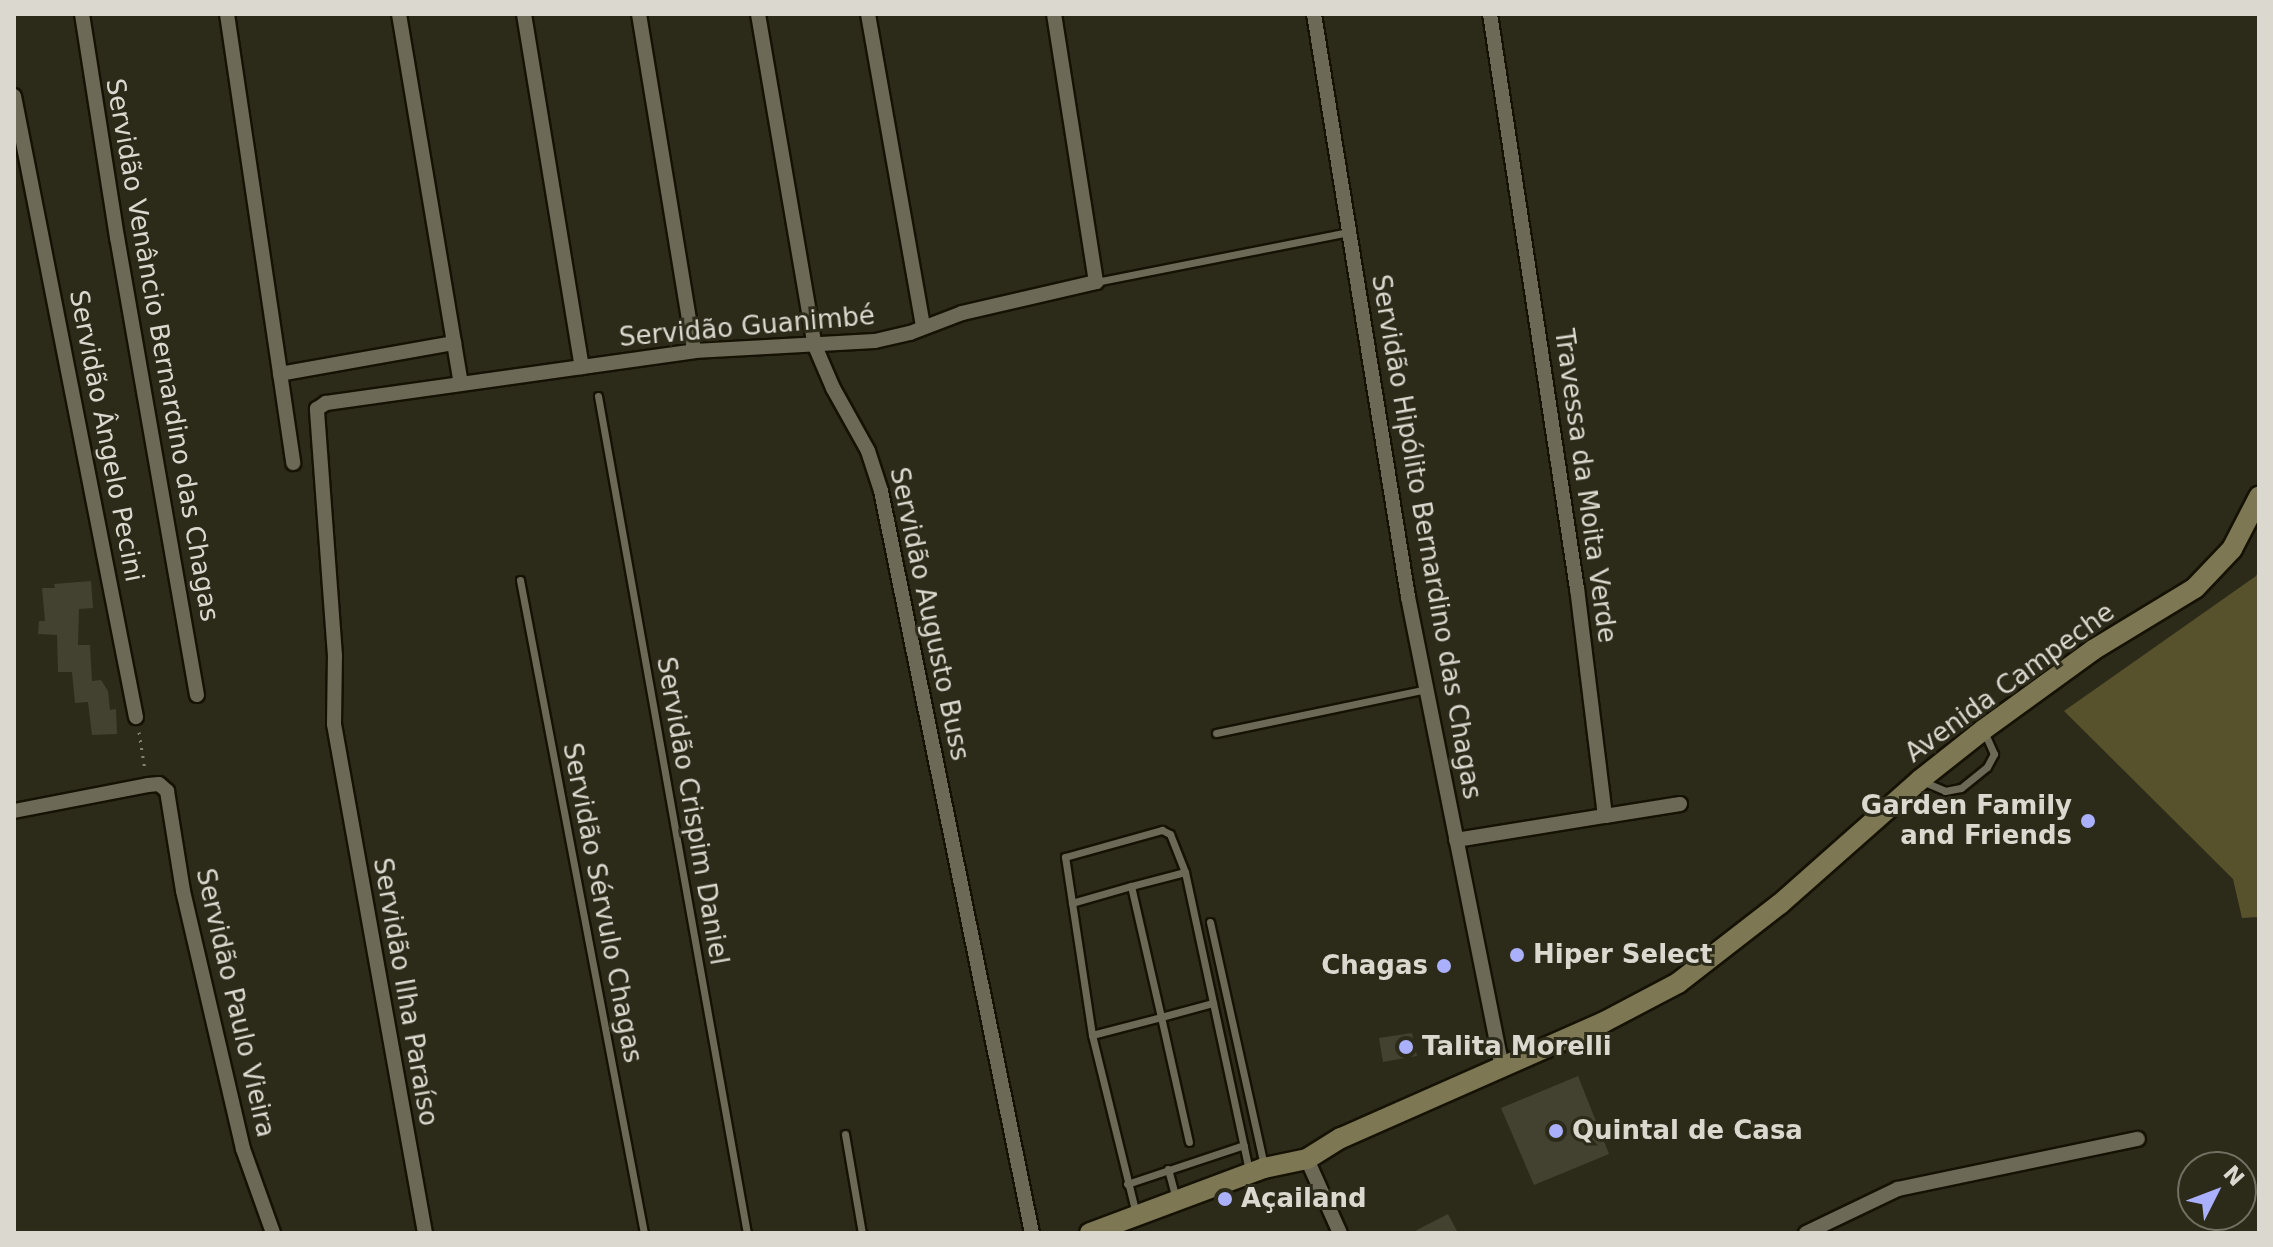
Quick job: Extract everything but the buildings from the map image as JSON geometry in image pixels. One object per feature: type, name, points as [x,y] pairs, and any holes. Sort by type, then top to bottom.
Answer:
[{"type":"main road","name":"Avenida Campeche","points":[[1090,1233],[1257,1170],[1307,1159],[1341,1138],[1604,1022],[1699,968],[1780,904],[1920,780],[1983,730],[2093,650],[2195,588],[2232,549],[2259,497]]},
{"type":"street","name":"Servidão Venâncio Bernardino das Chagas","points":[[82,14],[197,695]]},
{"type":"street","points":[[227,14],[293,463]]},
{"type":"street","points":[[399,14],[461,383]]},
{"type":"street","points":[[524,14],[582,367]]},
{"type":"street","points":[[639,14],[694,351]]},
{"type":"street","name":"Servidão Augusto Buss","points":[[758,14],[815,346],[833,388],[868,451],[881,491],[1032,1233]]},
{"type":"street","points":[[868,14],[923,327]]},
{"type":"street","points":[[1054,14],[1096,282]]},
{"type":"street","name":"Servidão Hipólito Bernardino das Chagas","points":[[1314,14],[1397,535],[1502,1067]]},
{"type":"street","name":"Travessa da Moita Verde","points":[[1490,14],[1575,574],[1605,816]]},
{"type":"street","name":"Servidão Ângelo Pecini","points":[[14,96],[136,717]]},
{"type":"street","name":"Servidão Guanimbé","points":[[461,383],[694,351],[875,341],[962,313],[1096,282]]},
{"type":"street","points":[[280,374],[454,343]]},
{"type":"street","name":"Servidão Ilha Paraíso","points":[[425,1233],[339,759],[317,409],[326,403],[461,383]]},
{"type":"street","points":[[14,811],[153,784]]},
{"type":"street","name":"Servidão Paulo Vieira","points":[[153,784],[167,791],[183,891],[243,1149],[273,1233]]},
{"type":"street","points":[[1456,840],[1680,804]]},
{"type":"street","points":[[1806,1233],[1898,1189],[2138,1139]]},
{"type":"street","points":[[1307,1159],[1340,1233]]},
{"type":"lane","points":[[1096,282],[1349,232]]},
{"type":"lane","name":"Servidão Crispim Daniel","points":[[598,396],[747,1233]]},
{"type":"lane","name":"Servidão Sérvulo Chagas","points":[[520,580],[644,1233]]},
{"type":"lane","points":[[1216,733],[1426,689]]},
{"type":"lane","points":[[1920,780],[1945,791],[1961,788],[1987,767],[1994,754],[1983,730]]},
{"type":"lane","points":[[1136,1214],[1092,1035],[1063,863],[1065,857],[1162,830],[1170,834],[1185,872],[1244,1145],[1257,1170]]},
{"type":"lane","points":[[1072,903],[1185,872]]},
{"type":"lane","points":[[1131,886],[1189,1142]]},
{"type":"lane","points":[[1210,922],[1257,1170]]},
{"type":"lane","points":[[1092,1035],[1213,1003]]},
{"type":"lane","points":[[845,1134],[862,1233]]},
{"type":"lane","points":[[1127,1184],[1244,1145]]},
{"type":"lane","points":[[1168,1169],[1176,1198]]},
{"type":"path","points":[[136,717],[153,784]]},
{"type":"shaded area","points":[[2259,570],[2259,917],[2242,918],[2233,879],[2064,711],[2256,576]]},
{"type":"place","name":"Garden Family and Friends","points":[[2088,821]]},
{"type":"place","name":"Hiper Select","points":[[1517,955]]},
{"type":"place","name":"Chagas","points":[[1444,966]]},
{"type":"place","name":"Talita Morelli","points":[[1406,1047]]},
{"type":"place","name":"Quintal de Casa","points":[[1556,1131]]},
{"type":"place","name":"Açailand","points":[[1225,1199]]}]
